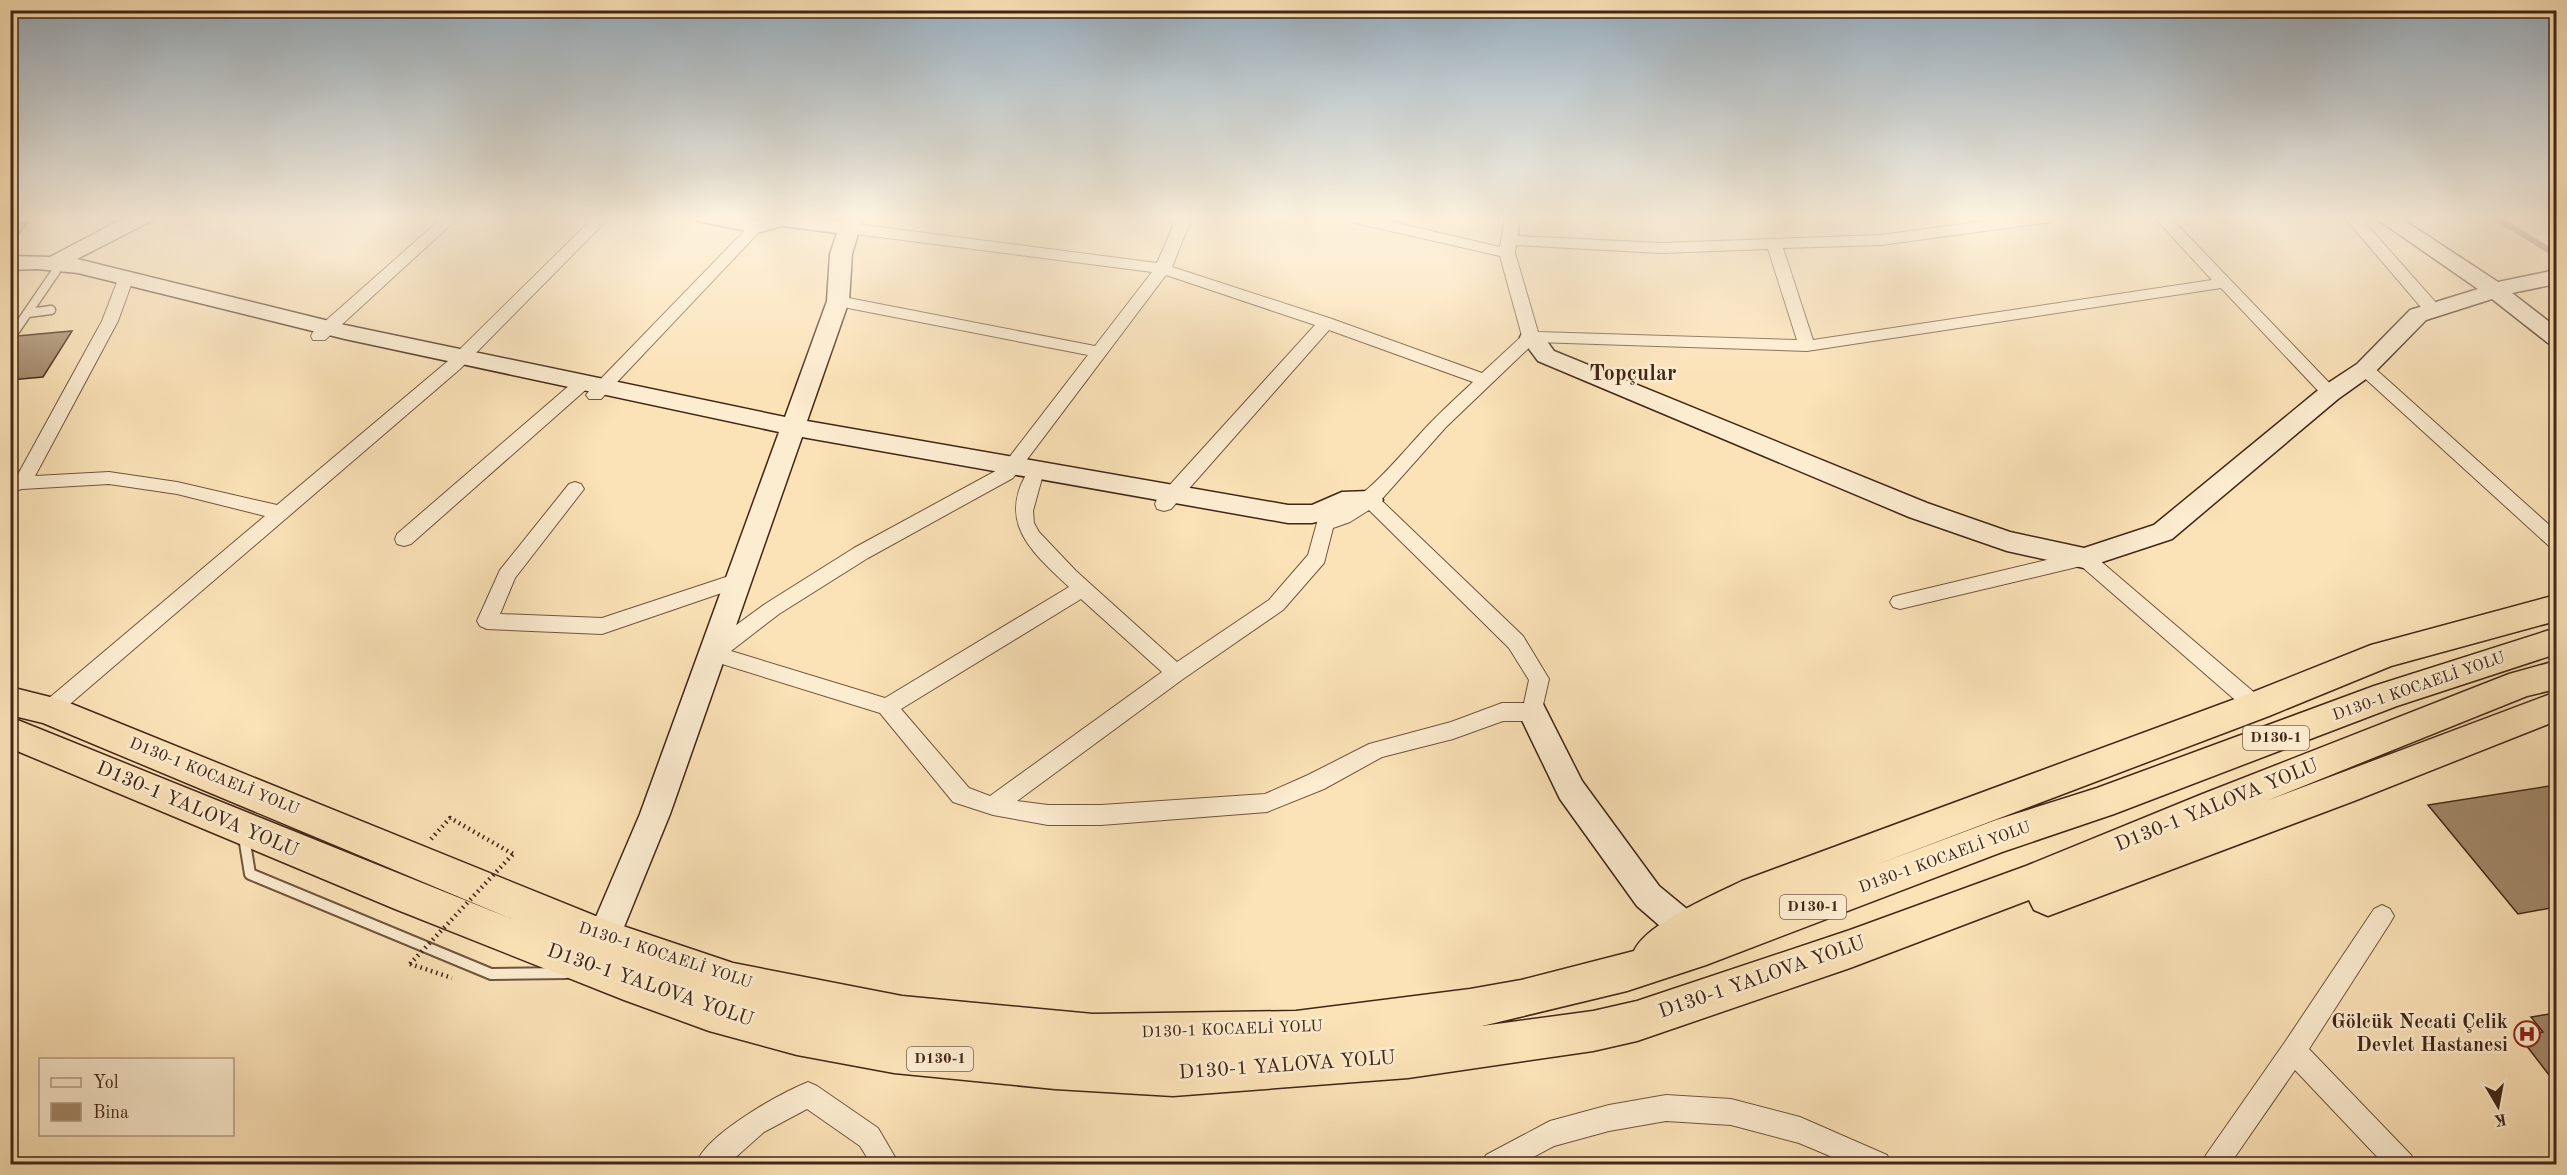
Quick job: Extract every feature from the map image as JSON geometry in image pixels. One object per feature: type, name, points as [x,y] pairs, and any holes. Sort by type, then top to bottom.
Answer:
[{"type":"highway","points":[[1627,972],[1687,929],[1756,893],[2256,706],[2383,656],[2556,608]]},
{"type":"highway","name":"D130-1 KOCAELİ YOLU","points":[[12,725],[50,710],[604,955],[902,1016],[1093,1034],[1296,1031],[1470,1009],[1521,999],[1627,972],[1706,947],[1996,837],[2101,803],[2386,696],[2556,641]]},
{"type":"highway","name":"D130-1 YALOVA YOLU","points":[[12,725],[242,829],[409,897],[604,955],[709,1011],[798,1035],[894,1053],[1055,1068],[1173,1075],[1408,1057],[1593,1031],[1636,1021],[1909,928],[2039,879],[2212,806],[2521,684],[2556,675]]},
{"type":"highway","points":[[1909,928],[2027,906],[2341,790],[2556,706]]},
{"type":"street","points":[[70,272],[324,332],[793,431],[1168,499],[1291,525],[1325,524],[1344,518],[1370,500],[1439,424],[1531,338],[1807,346],[2224,283]]},
{"type":"street","points":[[100,272],[324,332]]},
{"type":"street","points":[[324,332],[391,272]]},
{"type":"street","points":[[50,710],[458,360],[547,272]]},
{"type":"street","points":[[404,539],[589,388],[709,272]]},
{"type":"street","points":[[604,955],[838,301],[840,272]]},
{"type":"street","points":[[713,653],[771,609],[861,553],[1018,473],[1099,352],[1161,272]]},
{"type":"street","points":[[1172,272],[1326,323],[1486,381]]},
{"type":"street","points":[[1514,272],[1531,338],[1546,356],[1918,510],[2007,541],[2084,558],[2256,706]]},
{"type":"street","points":[[1783,272],[1807,346]]},
{"type":"street","points":[[2213,272],[2330,393]]},
{"type":"street","points":[[2399,272],[2432,309]]},
{"type":"street","points":[[2477,272],[2556,319]]},
{"type":"street","points":[[2484,272],[2556,338]]},
{"type":"street","points":[[1900,602],[2084,558],[2163,532],[2330,393],[2365,369],[2418,315],[2504,288],[2556,278]]},
{"type":"street","points":[[16,485],[31,463],[110,321],[123,285]]},
{"type":"street","points":[[838,301],[1099,352]]},
{"type":"street","points":[[1168,499],[1326,323]]},
{"type":"street","points":[[2365,369],[2556,541]]},
{"type":"street","points":[[1018,473],[1024,499],[1025,523],[1033,538],[1083,588],[1176,673]]},
{"type":"street","points":[[16,485],[109,478],[177,488],[281,513]]},
{"type":"street","points":[[574,489],[507,575],[487,621],[602,626],[738,580]]},
{"type":"street","points":[[1168,499],[1288,514],[1328,510],[1342,501],[1370,500],[1516,642],[1539,678],[1533,712],[1571,790],[1648,896],[1687,929]]},
{"type":"street","points":[[993,806],[1176,673],[1276,605],[1317,558],[1325,524]]},
{"type":"street","points":[[887,707],[1083,588]]},
{"type":"street","points":[[713,653],[887,707],[961,795],[993,806],[1048,815],[1101,815],[1267,803],[1316,782],[1377,750],[1453,730],[1502,712],[1533,712]]},
{"type":"street","points":[[2215,1164],[2294,1051],[2382,916]]},
{"type":"street","points":[[2294,1051],[2402,1164]]},
{"type":"street","points":[[709,1164],[754,1123],[808,1095],[869,1137],[886,1164]]},
{"type":"street","points":[[1495,1164],[1550,1134],[1609,1118],[1666,1108],[1731,1112],[1800,1130],[1878,1164]]},
{"type":"lane","points":[[13,334],[53,272]]},
{"type":"lane","points":[[28,313],[51,310]]},
{"type":"path","points":[[450,818],[513,854],[410,964],[460,981]]},
{"type":"building","points":[[72,331],[43,377],[10,380],[10,347],[17,336]]},
{"type":"building","points":[[2556,785],[2556,907],[2518,914],[2428,805]]},
{"type":"building","name":"Gölcük Necati Çelik Devlet Hastanesi","points":[[2556,1013],[2556,1084],[2519,1036],[2543,1032],[2531,1017]]},
{"type":"place","name":"Gölcük Necati Çelik Devlet Hastanesi","points":[[2527,1034]]},
{"type":"district","name":"Topçular","points":[[1633,374]]}]
